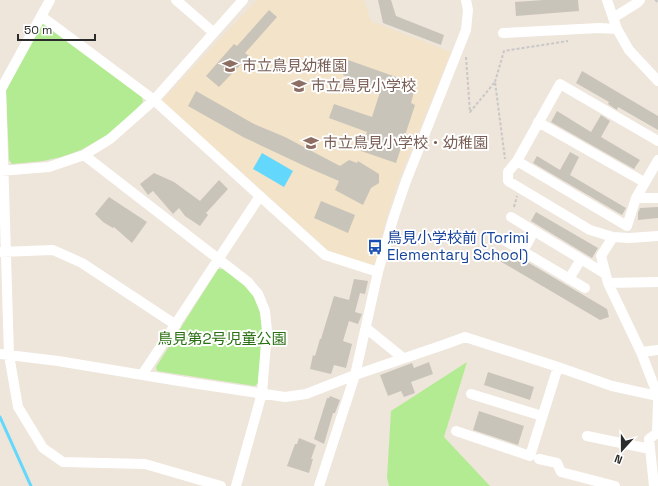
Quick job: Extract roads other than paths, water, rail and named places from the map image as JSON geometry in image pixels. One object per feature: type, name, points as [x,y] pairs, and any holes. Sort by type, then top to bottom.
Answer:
[{"type":"street","points":[[50,0],[0,88],[5,355],[18,407],[43,448],[64,462],[145,464],[221,486]]},
{"type":"street","points":[[176,0],[213,32]]},
{"type":"street","points":[[2,171],[49,167],[84,155],[110,139],[154,100],[243,0]]},
{"type":"street","points":[[319,486],[355,375],[378,272],[393,219],[406,181],[466,30],[468,10],[466,0]]},
{"type":"street","points":[[607,0],[617,29],[629,50],[658,81]]},
{"type":"street","points":[[613,18],[640,0]]},
{"type":"street","points":[[41,16],[154,100],[325,254],[378,272]]},
{"type":"street","points":[[503,33],[599,28],[617,29]]},
{"type":"street","points":[[658,141],[560,84],[516,161],[508,172],[508,180],[590,230],[613,236],[629,238],[658,236]]},
{"type":"street","points":[[538,122],[644,182]]},
{"type":"street","points":[[84,155],[248,282],[258,294],[265,311],[267,331],[262,393],[236,486]]},
{"type":"street","points":[[629,238],[627,226],[636,198],[658,160]]},
{"type":"street","points":[[516,161],[627,226]]},
{"type":"street","points":[[142,375],[260,196]]},
{"type":"street","points":[[636,198],[658,198]]},
{"type":"street","points":[[511,218],[581,259],[606,278],[658,282]]},
{"type":"street","points":[[523,251],[534,231]]},
{"type":"street","points":[[613,236],[601,256],[606,278],[641,352],[658,396]]},
{"type":"street","points":[[502,238],[585,288]]},
{"type":"street","points":[[3,252],[53,250],[82,263],[176,325]]},
{"type":"street","points":[[569,278],[581,259]]},
{"type":"street","points":[[366,328],[403,358]]},
{"type":"street","points":[[5,355],[58,361],[285,397],[306,394],[355,375],[465,337],[612,386],[658,396]]},
{"type":"street","points":[[641,352],[658,350]]},
{"type":"street","points":[[456,431],[530,456],[558,367]]},
{"type":"street","points":[[471,394],[542,416]]},
{"type":"street","points":[[654,486],[649,439],[657,433],[658,400]]},
{"type":"street","points":[[587,436],[650,449]]},
{"type":"street","points":[[538,459],[557,463],[561,472],[615,486]]},
{"type":"water","points":[[262,153],[293,171],[284,187],[253,169]]},
{"type":"waterway","points":[[0,417],[31,486]]},
{"type":"place","name":"市立鳥見幼稚園","points":[[230,66]]},
{"type":"place","name":"市立鳥見小学校","points":[[299,86]]},
{"type":"place","name":"市立鳥見小学校・幼稚園","points":[[311,143]]},
{"type":"place","name":"鳥見小学校前 (Torimi Elementary School)","points":[[375,247]]},
{"type":"park label","name":"鳥見第2号児童公園","points":[[222,339]]}]
